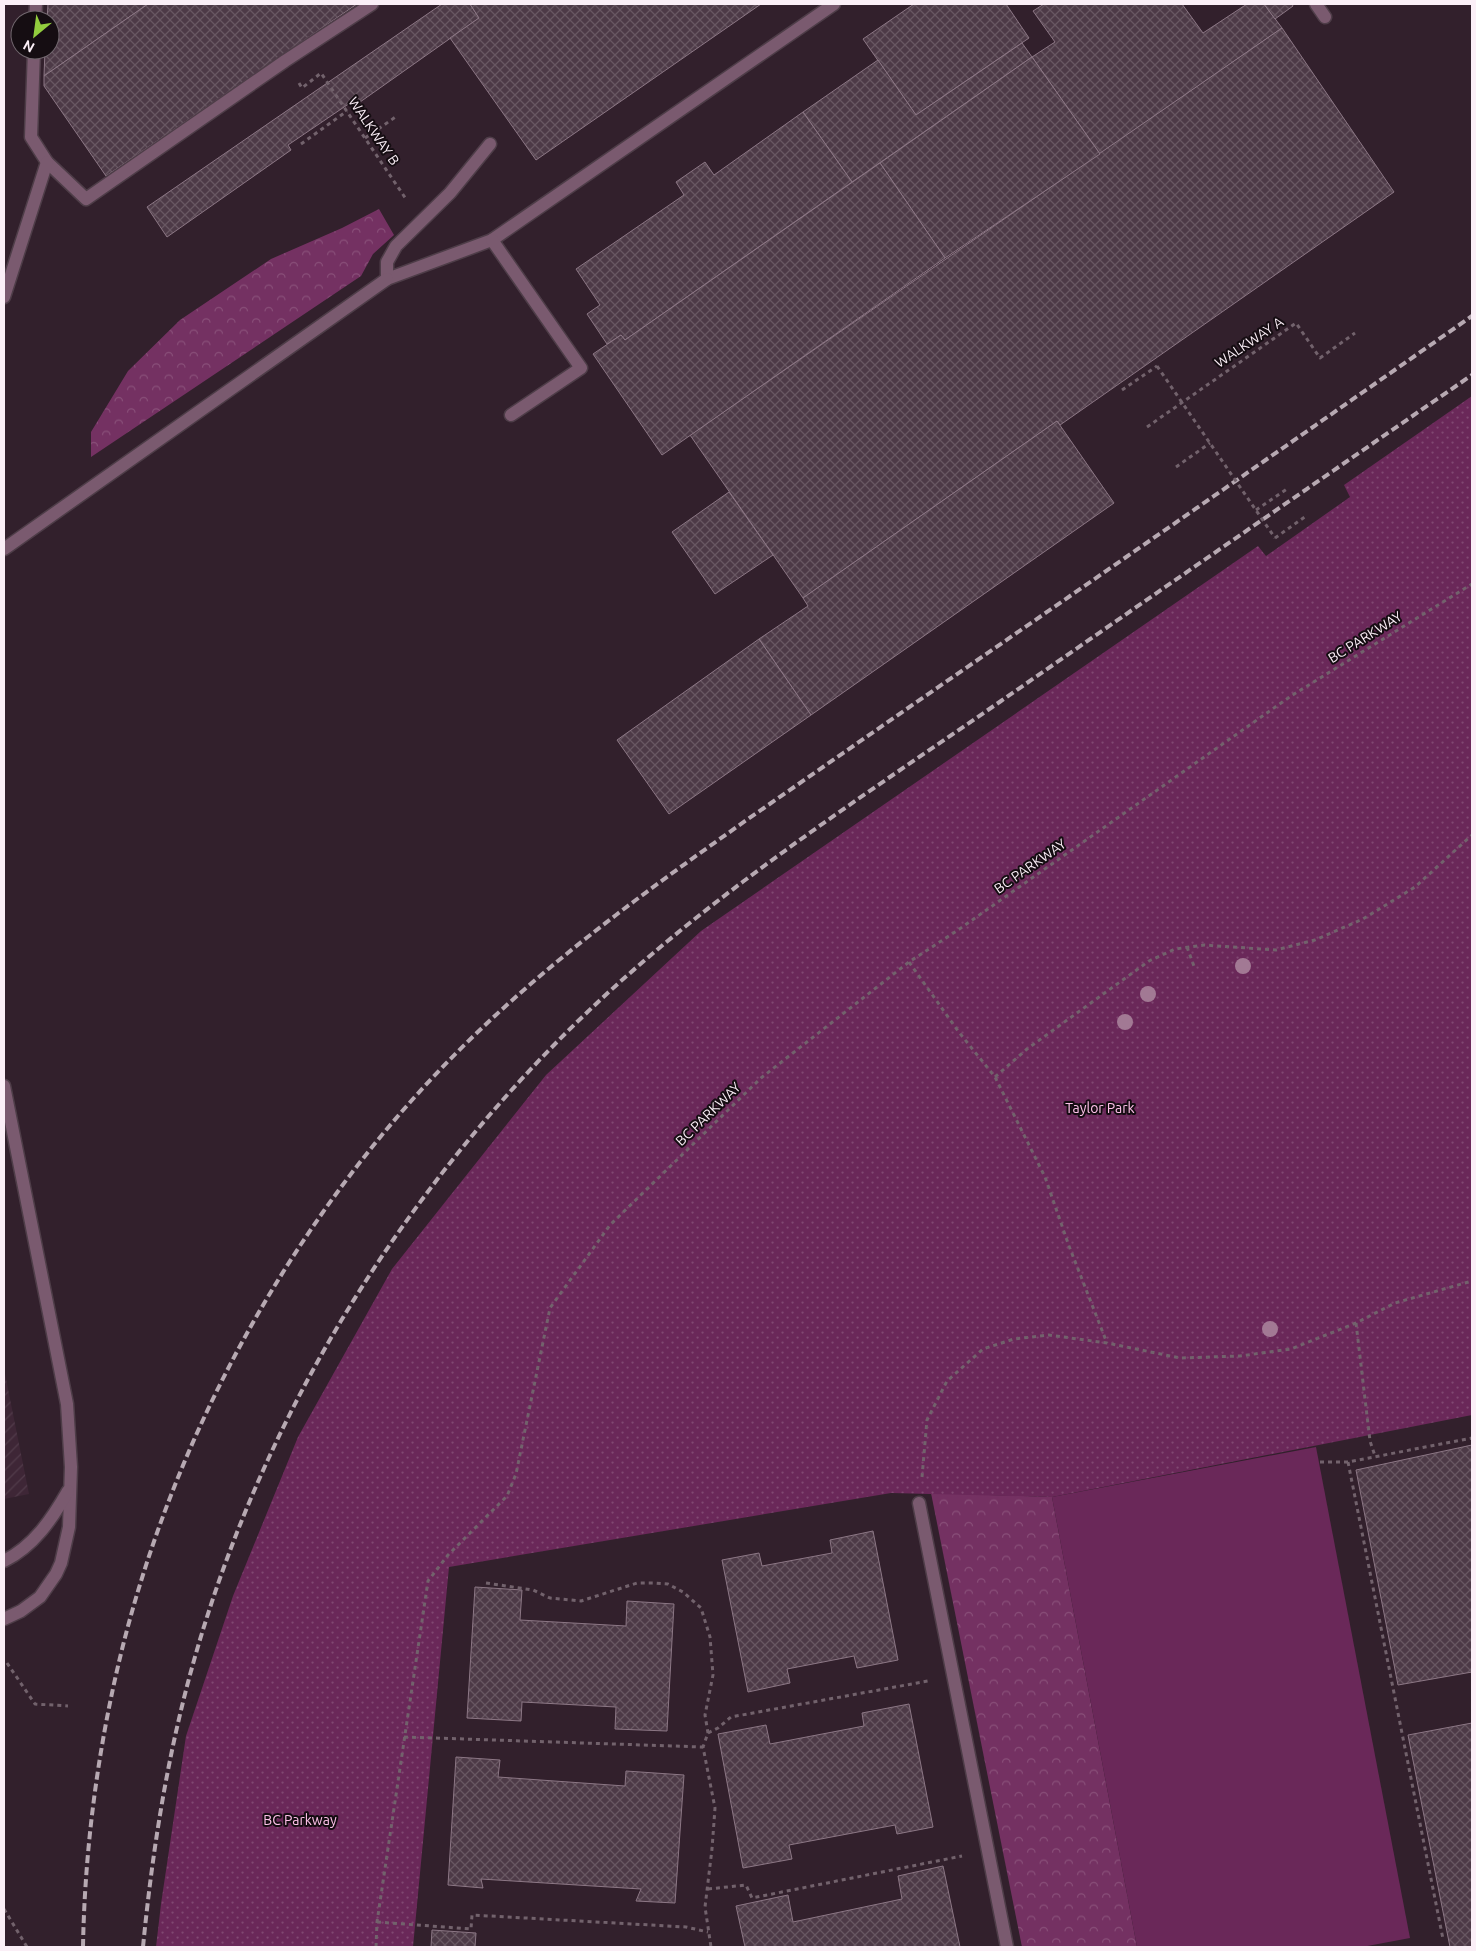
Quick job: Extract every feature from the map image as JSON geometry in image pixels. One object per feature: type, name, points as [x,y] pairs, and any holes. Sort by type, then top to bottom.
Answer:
[{"type":"lane","points":[[34,60],[31,137],[47,162],[86,199],[372,4]]},
{"type":"lane","points":[[4,549],[387,279],[492,240],[834,4]]},
{"type":"lane","points":[[1316,4],[1325,17]]},
{"type":"lane","points":[[387,279],[387,262],[396,246],[450,193],[490,144]]},
{"type":"lane","points":[[4,297],[47,162]]},
{"type":"lane","points":[[492,240],[580,368],[511,415]]},
{"type":"lane","points":[[4,1086],[66,1404],[71,1467],[69,1527],[61,1563],[56,1574],[40,1597],[21,1611],[4,1618]]},
{"type":"lane","points":[[4,1560],[26,1547],[53,1518],[70,1489]]},
{"type":"lane","points":[[919,1503],[1007,1947]]},
{"type":"path","name":"WALKWAY B","points":[[302,88],[321,73],[408,201]]},
{"type":"path","points":[[301,144],[347,111]]},
{"type":"path","points":[[365,138],[398,116]]},
{"type":"path","name":"WALKWAY A","points":[[1180,402],[1296,323],[1320,358],[1355,333]]},
{"type":"path","points":[[1122,390],[1157,366],[1275,538],[1306,516]]},
{"type":"path","points":[[1147,427],[1180,402]]},
{"type":"path","points":[[1176,468],[1210,443]]},
{"type":"path","points":[[1256,510],[1287,489]]},
{"type":"path","name":"BC PARKWAY","points":[[376,1947],[377,1922],[428,1581],[448,1555],[507,1496],[516,1474],[550,1308],[610,1225],[761,1078],[908,962],[966,924],[1291,696],[1472,584]]},
{"type":"path","points":[[995,1077],[1060,1024],[1149,961],[1175,949],[1204,945],[1276,950],[1315,940],[1363,919],[1415,887],[1472,835]]},
{"type":"path","points":[[1187,948],[1194,969]]},
{"type":"path","points":[[908,962],[958,1031],[995,1077],[1046,1177],[1069,1246],[1107,1343]]},
{"type":"path","points":[[919,1503],[927,1420],[947,1381],[983,1348],[1014,1339],[1049,1335],[1107,1343],[1180,1358],[1240,1356],[1292,1349],[1356,1323],[1395,1303],[1472,1281]]},
{"type":"path","points":[[1356,1323],[1370,1441],[1375,1456]]},
{"type":"path","points":[[1320,1462],[1348,1462],[1472,1438]]},
{"type":"path","points":[[1348,1462],[1443,1939]]},
{"type":"path","points":[[486,1583],[533,1590],[550,1598],[563,1600],[581,1600],[637,1583],[668,1584],[683,1592],[701,1608],[710,1637],[713,1675],[705,1715],[708,1732],[703,1748],[715,1808],[705,1907],[711,1947]]},
{"type":"path","points":[[7,1663],[35,1704],[68,1706]]},
{"type":"path","points":[[708,1732],[718,1728],[731,1717],[953,1676]]},
{"type":"path","points":[[404,1737],[703,1748]]},
{"type":"path","points":[[708,1889],[746,1884],[752,1898],[987,1852]]},
{"type":"path","points":[[4,1909],[27,1947]]},
{"type":"path","points":[[377,1922],[471,1929],[472,1915],[686,1927],[708,1932]]},
{"type":"shaded area","points":[[4,1369],[29,1494],[4,1499]]},
{"type":"green space","points":[[379,209],[394,235],[373,254],[361,276],[91,457],[91,432],[128,371],[180,320],[271,259],[342,228]]},
{"type":"green space","name":"Taylor Park","points":[[1472,396],[1472,1415],[1052,1497],[891,1493],[449,1567],[413,1947],[156,1947],[186,1736],[233,1596],[298,1437],[392,1269],[546,1075],[701,931],[1258,546],[1266,556],[1350,497],[1344,485]]},
{"type":"green space","points":[[1316,1447],[1410,1938],[1362,1947],[1137,1947],[1052,1497]]},
{"type":"green space","points":[[931,1493],[1052,1497],[1137,1947],[1022,1947]]},
{"type":"building","points":[[48,4],[148,4],[44,76],[45,60],[60,60],[60,10],[48,10]]},
{"type":"building","points":[[148,4],[357,4],[106,176],[44,86],[44,76]]},
{"type":"building","points":[[442,4],[470,4],[479,18],[353,107],[350,103],[288,145],[291,150],[167,237],[147,207]]},
{"type":"building","points":[[470,4],[761,4],[536,160],[450,38],[479,18]]},
{"type":"building","points":[[914,4],[1006,4],[1029,38],[916,115],[863,39]]},
{"type":"building","points":[[1044,4],[1182,4],[1203,33],[1247,4],[1264,4],[1282,28],[1100,154],[1032,57],[1055,42],[1033,11]]},
{"type":"building","points":[[1264,4],[1292,4],[1293,6],[1275,19]]},
{"type":"building","points":[[1282,28],[1394,192],[1060,425],[1057,421],[803,598],[690,435]]},
{"type":"building","points":[[1022,43],[1032,57],[852,182],[803,112],[878,60],[916,115]]},
{"type":"building","points":[[1032,57],[1100,154],[945,258],[880,163]]},
{"type":"building","points":[[803,112],[852,182],[625,340],[621,335],[607,344],[587,314],[600,305],[576,269],[684,195],[676,182],[705,162],[714,175]]},
{"type":"building","points":[[880,163],[945,258],[662,455],[593,354],[621,335],[625,340]]},
{"type":"building","points":[[1057,421],[1114,503],[811,715],[759,639],[808,606],[803,598]]},
{"type":"building","points":[[729,492],[773,555],[715,594],[672,532]]},
{"type":"building","points":[[759,639],[811,715],[669,814],[617,740]]},
{"type":"building","points":[[1472,1445],[1472,1672],[1398,1685],[1356,1470]]},
{"type":"building","points":[[873,1531],[898,1660],[857,1668],[854,1656],[787,1669],[790,1683],[748,1692],[722,1560],[759,1553],[762,1566],[832,1553],[830,1540]]},
{"type":"building","points":[[475,1587],[522,1590],[520,1620],[626,1626],[627,1601],[674,1604],[667,1731],[615,1729],[616,1707],[522,1702],[521,1721],[467,1718]]},
{"type":"building","points":[[909,1704],[933,1827],[897,1834],[895,1825],[789,1845],[792,1859],[743,1868],[718,1734],[766,1725],[770,1744],[864,1726],[862,1713]]},
{"type":"building","points":[[1472,1723],[1472,1947],[1450,1947],[1408,1735]]},
{"type":"building","points":[[456,1757],[500,1760],[498,1777],[625,1786],[626,1771],[684,1775],[675,1903],[636,1901],[641,1889],[481,1879],[483,1888],[448,1885]]},
{"type":"building","points":[[943,1866],[960,1947],[745,1947],[736,1906],[788,1895],[793,1922],[902,1899],[898,1876]]},
{"type":"building","points":[[432,1930],[476,1933],[475,1947],[431,1947]]},
{"type":"railway","points":[[83,1947],[92,1812],[106,1722],[126,1634],[164,1513],[196,1436],[232,1360],[274,1287],[319,1217],[370,1150],[424,1087],[482,1028],[513,999],[611,919],[748,819],[1472,316]]},
{"type":"railway","points":[[143,1947],[158,1824],[183,1702],[212,1601],[249,1502],[294,1407],[345,1314],[403,1226],[467,1142],[536,1063],[611,990],[657,950],[752,875],[851,804],[1472,375]]},
{"type":"park label","name":"BC Parkway","points":[[300,1820]]}]
